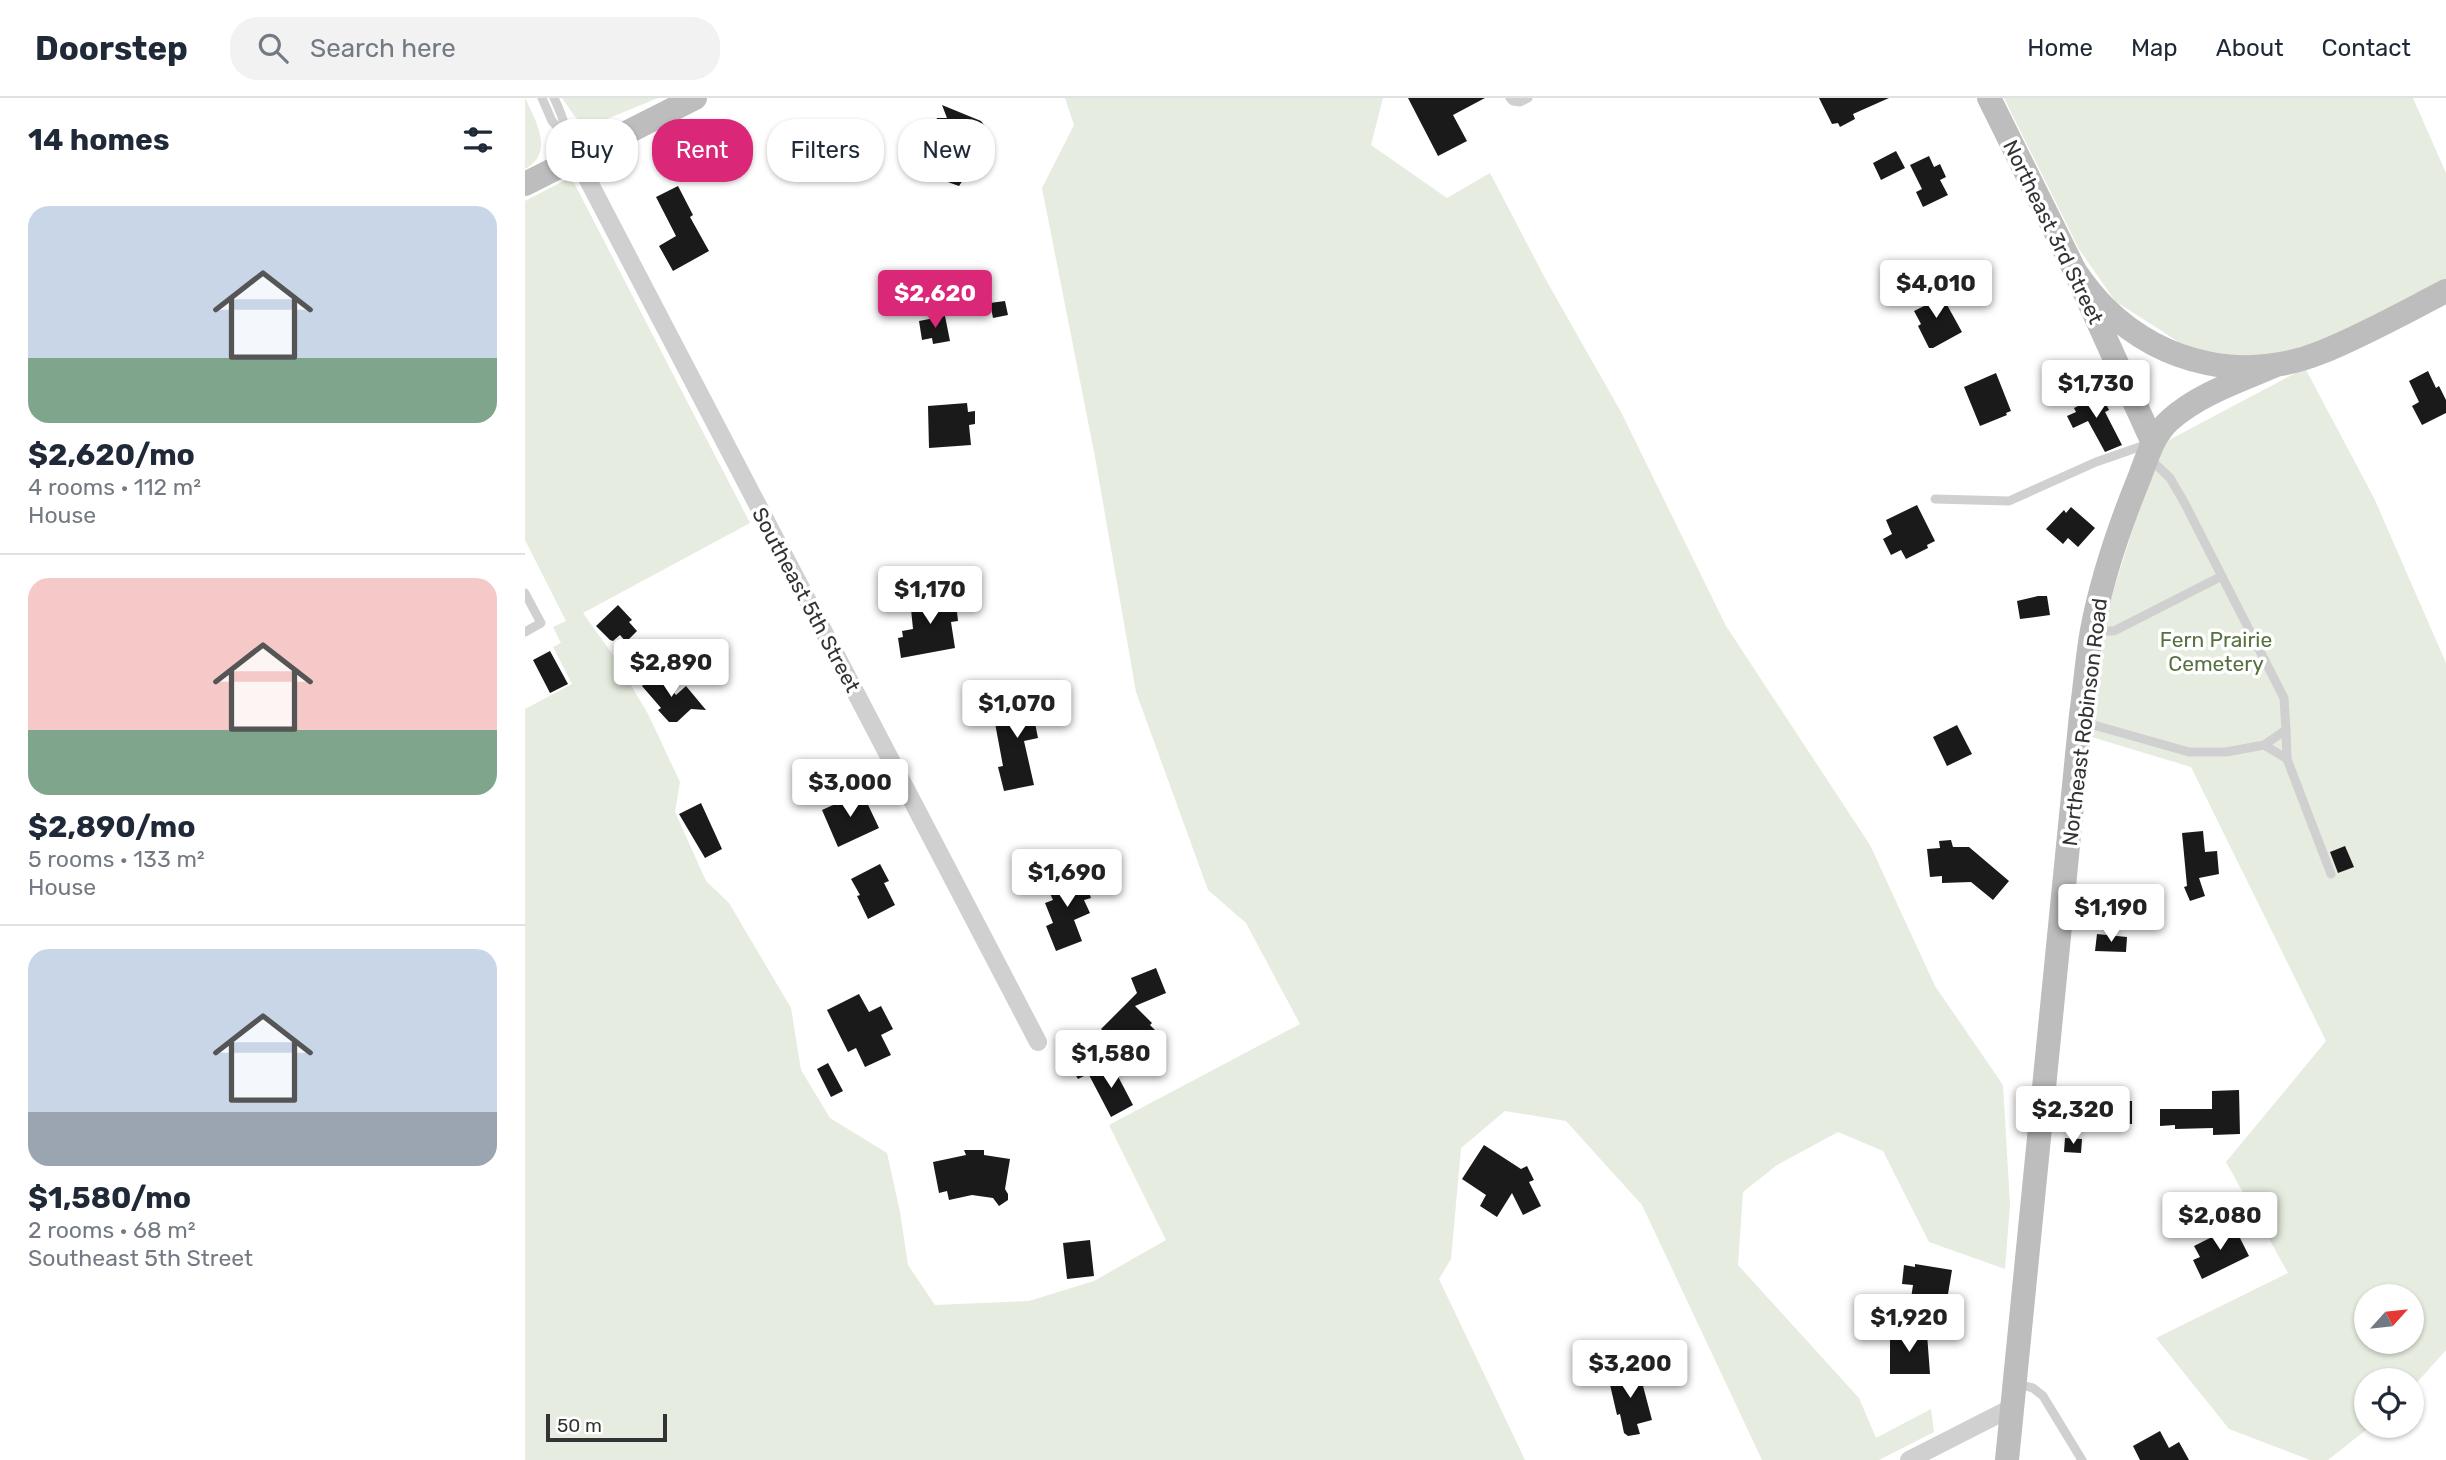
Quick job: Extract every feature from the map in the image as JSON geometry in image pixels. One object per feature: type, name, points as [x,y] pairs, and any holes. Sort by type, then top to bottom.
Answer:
[{"type":"street","points":[[638,122],[695,98]]},
{"type":"street","name":"Northeast 3rd Street","points":[[1989,98],[2075,271],[2107,322],[2150,450]]},
{"type":"street","points":[[525,184],[546,169]]},
{"type":"street","name":"Southeast 5th Street","points":[[590,182],[1038,1042]]},
{"type":"street","points":[[2107,322],[2182,357],[2219,366],[2274,366],[2319,354],[2444,297]]},
{"type":"street","name":"Northeast Robinson Road","points":[[2007,1460],[2080,722],[2092,631],[2124,514],[2150,450],[2167,422],[2184,408],[2274,366]]},
{"type":"street","points":[[1909,1460],[2014,1395]]},
{"type":"lane","points":[[542,98],[550,119]]},
{"type":"lane","points":[[554,98],[563,119]]},
{"type":"lane","points":[[1510,98],[1520,102],[1528,98]]},
{"type":"lane","points":[[1935,499],[2009,500],[2096,462],[2150,450],[2170,478],[2284,698],[2287,759],[2332,874]]},
{"type":"lane","points":[[2092,631],[2114,631],[2222,576]]},
{"type":"lane","points":[[525,593],[541,623],[525,632]]},
{"type":"lane","points":[[2080,722],[2189,752],[2225,752],[2264,745],[2286,730]]},
{"type":"lane","points":[[2264,745],[2287,759]]},
{"type":"lane","points":[[2014,1395],[2033,1388],[2043,1396],[2082,1460]]},
{"type":"green space","points":[[525,98],[538,126],[541,146],[534,162],[525,169]]},
{"type":"green space","points":[[562,98],[658,98],[607,119],[576,118]]},
{"type":"green space","points":[[1065,98],[1383,98],[1371,145],[1447,198],[1490,173],[1546,280],[1621,412],[1726,626],[1870,845],[1935,986],[2003,1085],[2010,1204],[2005,1269],[1929,1242],[1883,1151],[1838,1132],[1777,1165],[1743,1192],[1738,1265],[1859,1398],[1876,1438],[1931,1409],[1934,1432],[1879,1460],[1762,1460],[1642,1205],[1566,1121],[1505,1111],[1461,1148],[1451,1259],[1439,1279],[1525,1460],[525,1460],[525,709],[572,684],[553,647],[561,643],[553,627],[566,621],[525,540],[525,201],[561,182],[574,182],[750,523],[583,613],[613,655],[648,714],[680,782],[675,812],[706,881],[729,903],[791,1008],[801,1070],[830,1118],[887,1153],[908,1265],[935,1305],[1029,1301],[1094,1281],[1166,1240],[1109,1125],[1300,1024],[1246,923],[1208,890],[1136,692],[1095,457],[1042,188],[1074,125]]},
{"type":"green space","points":[[2004,98],[2413,98],[2446,173],[2446,280],[2302,350],[2252,358],[2188,348],[2115,301],[2079,249]]},
{"type":"green space","name":"Fern Prairie Cemetery","points":[[2305,368],[2374,498],[2446,663],[2446,1350],[2424,1375],[2424,1368],[2354,1368],[2356,1438],[2328,1460],[2310,1460],[2229,1429],[2156,1338],[2288,1273],[2226,1162],[2326,1041],[2191,767],[2085,735],[2102,627],[2151,471],[2169,440]]},
{"type":"building","points":[[1408,98],[1485,98],[1453,115],[1467,141],[1438,156]]},
{"type":"building","points":[[1819,98],[1889,98],[1853,114],[1855,119],[1840,127],[1838,123],[1832,124]]},
{"type":"building","points":[[942,105],[976,119],[937,119],[947,118]]},
{"type":"building","points":[[1896,151],[1905,168],[1881,180],[1873,163]]},
{"type":"building","points":[[1929,156],[1934,167],[1940,164],[1946,177],[1940,180],[1948,195],[1923,207],[1916,192],[1922,189],[1910,165]]},
{"type":"building","points":[[678,186],[693,215],[690,217],[709,251],[673,271],[659,246],[676,236],[656,197]]},
{"type":"building","points":[[1933,288],[1938,295],[1941,294],[1962,332],[1929,348],[1914,311],[1924,306],[1919,295]]},
{"type":"building","points":[[1005,301],[1008,315],[993,318],[990,303]]},
{"type":"building","points":[[945,316],[950,341],[933,344],[932,338],[922,340],[919,321]]},
{"type":"building","points":[[2428,371],[2436,388],[2439,386],[2446,400],[2446,413],[2422,425],[2412,406],[2419,402],[2409,381]]},
{"type":"building","points":[[1996,373],[2011,411],[1980,426],[1964,387]]},
{"type":"building","points":[[2098,388],[2109,410],[2105,412],[2122,445],[2105,452],[2088,421],[2073,428],[2067,416],[2076,412],[2074,408],[2088,401],[2085,394]]},
{"type":"building","points":[[967,403],[968,412],[975,411],[975,424],[969,425],[971,445],[929,448],[928,406]]},
{"type":"building","points":[[1917,505],[1935,541],[1927,545],[1928,548],[1906,559],[1901,550],[1891,555],[1883,539],[1892,534],[1886,520]]},
{"type":"building","points":[[2071,507],[2095,528],[2078,547],[2068,538],[2063,544],[2046,529],[2064,510],[2066,513]]},
{"type":"building","points":[[955,594],[958,621],[951,622],[955,648],[901,658],[898,638],[903,637],[902,631],[913,629],[910,599]]},
{"type":"building","points":[[2047,596],[2050,615],[2020,619],[2017,601]]},
{"type":"building","points":[[618,605],[632,620],[629,622],[637,631],[626,642],[620,635],[613,641],[610,640],[596,626]]},
{"type":"building","points":[[550,651],[568,684],[550,693],[533,660]]},
{"type":"building","points":[[656,673],[676,695],[686,686],[706,710],[691,709],[677,722],[669,722],[642,686]]},
{"type":"building","points":[[1044,697],[1048,716],[1034,718],[1038,738],[1024,741],[1034,785],[1004,791],[998,767],[1003,766],[992,707]]},
{"type":"building","points":[[1957,725],[1972,754],[1947,766],[1933,737]]},
{"type":"building","points":[[862,792],[879,828],[838,847],[822,810]]},
{"type":"building","points":[[701,803],[722,849],[705,858],[679,814]]},
{"type":"building","points":[[2203,831],[2205,852],[2217,851],[2219,874],[2199,878],[2205,896],[2190,901],[2184,887],[2187,886],[2182,833]]},
{"type":"building","points":[[1951,840],[1953,847],[1969,847],[2009,881],[1993,900],[1971,882],[1942,883],[1942,876],[1930,877],[1927,849],[1940,848],[1939,841]]},
{"type":"building","points":[[2345,846],[2354,867],[2338,873],[2330,852]]},
{"type":"building","points":[[880,864],[889,881],[884,883],[895,905],[868,919],[851,879]]},
{"type":"building","points":[[1081,871],[1091,898],[1084,900],[1090,913],[1074,920],[1082,941],[1056,951],[1046,926],[1053,923],[1045,903],[1053,900],[1046,885]]},
{"type":"building","points":[[2097,934],[2127,937],[2126,952],[2095,951]]},
{"type":"building","points":[[1156,968],[1166,993],[1135,1006],[1157,1032],[1131,1058],[1101,1029],[1137,993],[1131,978]]},
{"type":"building","points":[[859,994],[869,1012],[881,1006],[893,1029],[881,1035],[891,1055],[865,1067],[856,1048],[848,1052],[827,1010]]},
{"type":"building","points":[[1081,1054],[1090,1073],[1078,1079],[1067,1061]]},
{"type":"building","points":[[828,1063],[843,1091],[831,1097],[817,1069]]},
{"type":"building","points":[[1111,1063],[1133,1105],[1111,1117],[1089,1075]]},
{"type":"building","points":[[2239,1090],[2240,1134],[2213,1135],[2213,1128],[2175,1129],[2175,1125],[2160,1126],[2160,1109],[2212,1109],[2212,1091]]},
{"type":"building","points":[[2102,1101],[2132,1101],[2132,1124],[2102,1124]]},
{"type":"building","points":[[2065,1138],[2082,1139],[2081,1153],[2064,1152]]},
{"type":"building","points":[[1484,1145],[1521,1169],[1527,1166],[1534,1180],[1529,1182],[1541,1206],[1523,1215],[1512,1193],[1497,1217],[1480,1206],[1486,1195],[1462,1179]]},
{"type":"building","points":[[964,1150],[984,1150],[984,1155],[1010,1159],[1005,1189],[1008,1200],[999,1206],[993,1198],[972,1195],[949,1200],[947,1191],[939,1193],[933,1162],[966,1155]]},
{"type":"building","points":[[2234,1226],[2249,1256],[2202,1279],[2193,1260],[2200,1257],[2194,1246]]},
{"type":"building","points":[[1090,1240],[1094,1276],[1067,1279],[1063,1243]]},
{"type":"building","points":[[1915,1264],[1952,1270],[1947,1300],[1938,1299],[1936,1315],[1909,1312],[1913,1285],[1902,1284],[1904,1265],[1915,1267]]},
{"type":"building","points":[[1890,1334],[1927,1334],[1930,1374],[1890,1374]]},
{"type":"building","points":[[1638,1367],[1652,1420],[1637,1424],[1640,1434],[1628,1436],[1624,1433],[1620,1414],[1617,1415],[1608,1376]]},
{"type":"building","points":[[2160,1431],[2169,1448],[2179,1442],[2189,1460],[2140,1460],[2133,1446]]}]
